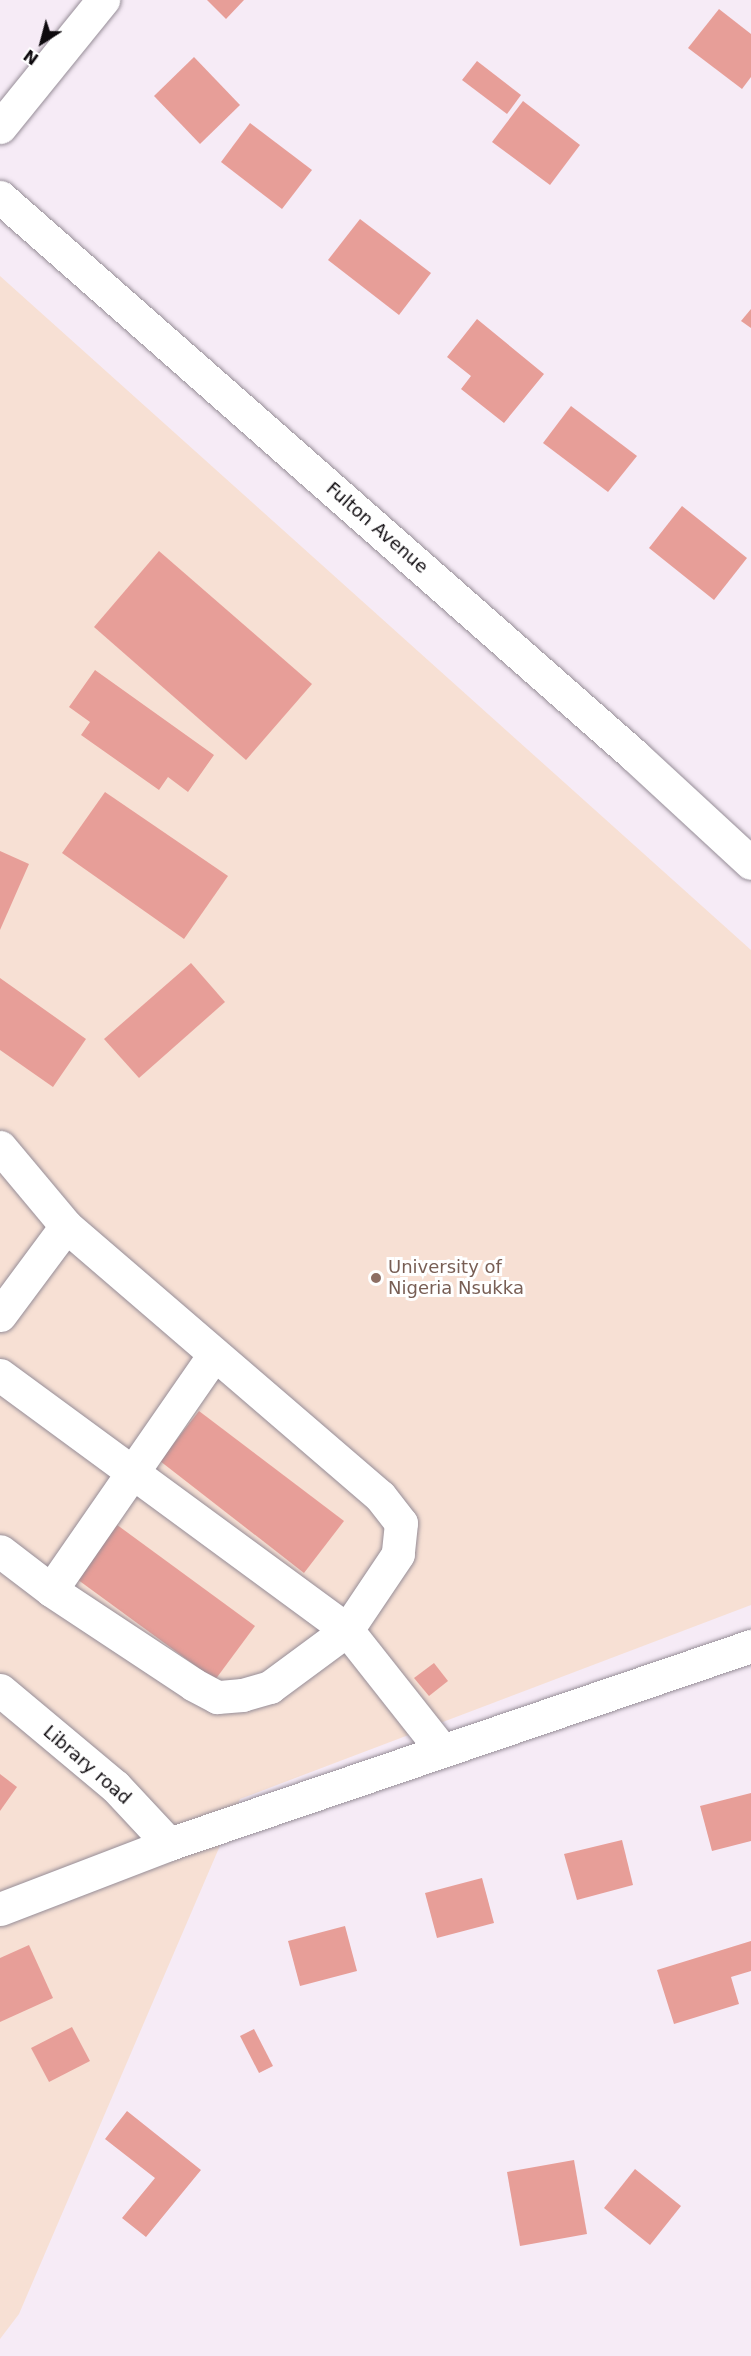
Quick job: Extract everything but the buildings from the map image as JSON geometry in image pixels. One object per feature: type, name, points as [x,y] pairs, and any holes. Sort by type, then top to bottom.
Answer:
[{"type":"street","points":[[0,127],[104,0]]},
{"type":"street","name":"Fulton Avenue","points":[[0,196],[634,755],[751,863]]},
{"type":"street","points":[[0,1147],[66,1226],[380,1496],[401,1523],[398,1554],[347,1630],[270,1687],[242,1695],[217,1696],[51,1590],[0,1551]]},
{"type":"street","points":[[0,1315],[66,1226]]},
{"type":"street","points":[[51,1590],[214,1355]]},
{"type":"street","points":[[0,1375],[347,1630],[441,1749]]},
{"type":"street","points":[[0,1909],[169,1844],[441,1749],[751,1646]]},
{"type":"street","name":"Library road","points":[[0,1690],[116,1786],[169,1844]]},
{"type":"shaded area","name":"University of Nigeria Nsukka","points":[[0,276],[751,950],[751,1605],[240,1799],[19,2314],[0,2339]]},
{"type":"place","name":"University of Nigeria Nsukka","points":[[376,1278]]}]
